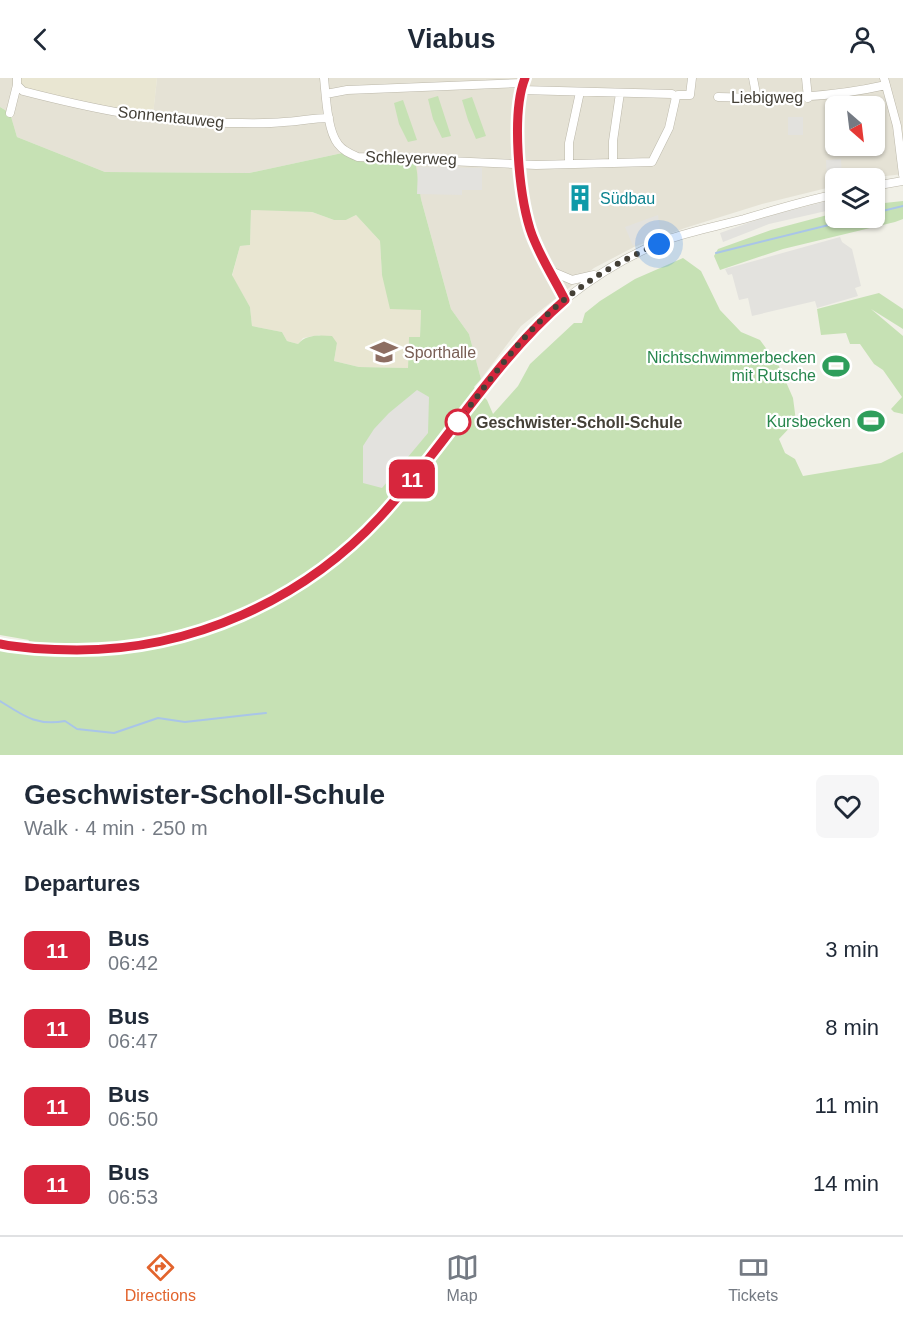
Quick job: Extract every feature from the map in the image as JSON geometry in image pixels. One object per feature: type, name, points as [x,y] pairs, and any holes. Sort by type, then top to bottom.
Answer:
[{"type":"street","name":"Schleyerweg","points":[[324,78],[330,118],[337,144],[358,156],[536,165],[652,162],[669,128],[677,96]]},
{"type":"street","points":[[326,94],[347,90],[523,84],[580,92],[677,96],[690,95],[692,78]]},
{"type":"street","points":[[753,78],[757,99]]},
{"type":"street","points":[[806,78],[808,98]]},
{"type":"street","points":[[885,81],[897,126],[903,175]]},
{"type":"street","name":"Liebigweg","points":[[718,97],[808,98],[847,94],[885,81]]},
{"type":"street","name":"Sonnentauweg","points":[[10,113],[17,82]]},
{"type":"street","name":"Sonnentauweg","points":[[17,82],[23,91],[37,95],[152,118],[226,123],[285,122],[330,118]]},
{"type":"street","points":[[523,84],[518,118],[525,207],[531,230],[565,300]]},
{"type":"street","points":[[569,163],[569,143],[580,92]]},
{"type":"street","points":[[613,162],[613,141],[620,93]]},
{"type":"street","points":[[885,184],[903,181]]},
{"type":"street","points":[[0,644],[36,649],[90,650],[163,642],[243,615],[282,595],[348,548],[379,518],[534,328],[575,291],[601,274],[668,240],[825,197]]},
{"type":"street","points":[[551,270],[572,280],[601,274]]},
{"type":"street","points":[[551,270],[575,291]]},
{"type":"shaded area","points":[[0,78],[19,78],[153,114],[157,78],[903,78],[903,174],[885,176],[885,168],[825,168],[825,188],[762,204],[634,247],[594,268],[521,326],[481,379],[469,334],[451,309],[421,199],[414,159],[347,152],[249,173],[105,172],[17,137],[10,113],[0,107]]},
{"type":"shaded area","points":[[19,78],[157,78],[153,115],[24,89],[19,84]]},
{"type":"shaded area","points":[[788,117],[803,117],[803,135],[788,135]]},
{"type":"shaded area","points":[[841,159],[841,168],[826,168],[826,160]]},
{"type":"shaded area","points":[[418,167],[482,168],[482,190],[462,190],[462,195],[417,194]]},
{"type":"shaded area","points":[[825,202],[825,211],[769,224],[723,242],[720,233],[765,217]]},
{"type":"shaded area","points":[[251,209],[312,212],[334,220],[346,220],[356,215],[380,241],[382,275],[421,310],[420,337],[409,337],[408,368],[359,367],[334,361],[337,343],[319,335],[303,338],[298,344],[287,341],[282,332],[252,326],[250,307],[232,276],[240,246],[250,245]]},
{"type":"shaded area","points":[[658,215],[661,235],[633,246],[625,227]]},
{"type":"shaded area","points":[[840,237],[842,242],[852,249],[861,286],[855,288],[858,296],[817,308],[815,301],[752,316],[748,298],[739,300],[732,274],[728,275],[725,269]]},
{"type":"shaded area","points":[[417,390],[429,397],[428,433],[382,488],[363,483],[363,446],[374,429],[389,413]]},
{"type":"green space","points":[[438,96],[451,136],[442,138],[433,119],[428,99]]},
{"type":"green space","points":[[472,97],[486,136],[476,139],[462,100]]},
{"type":"green space","points":[[403,100],[417,140],[408,142],[399,124],[394,103]]},
{"type":"green space","points":[[0,107],[10,113],[17,137],[105,172],[249,173],[347,152],[415,159],[421,199],[451,309],[469,334],[481,379],[474,387],[487,400],[493,414],[518,386],[530,364],[574,323],[582,323],[585,313],[635,279],[683,258],[701,271],[720,310],[741,332],[760,340],[779,366],[793,398],[796,421],[779,439],[785,453],[795,459],[803,476],[881,463],[903,452],[903,755],[0,755],[0,647],[22,652],[29,640],[0,635]],"holes":[[[251,210],[312,212],[334,220],[346,220],[356,215],[380,241],[382,275],[390,309],[421,310],[420,337],[409,337],[408,368],[359,367],[334,361],[337,343],[332,336],[309,337],[298,344],[287,341],[282,332],[252,326],[250,307],[232,275],[240,246],[250,245]]]},
{"type":"green space","points":[[903,201],[903,219],[885,224],[885,203]]},
{"type":"green space","points":[[825,216],[825,228],[870,228],[783,249],[720,270],[714,256],[718,249],[771,230]]},
{"type":"green space","points":[[879,293],[903,309],[903,329],[871,309],[903,336],[903,414],[891,409],[902,397],[883,370],[874,364],[860,344],[850,344],[846,333],[821,335],[817,309]]},
{"type":"waterway","points":[[885,210],[903,206]]},
{"type":"waterway","points":[[716,253],[825,226]]},
{"type":"waterway","points":[[0,701],[38,721],[65,721],[77,729],[114,733],[158,718],[185,722],[266,713]]},
{"type":"bus line","name":"11","points":[[0,644],[60,650],[123,648],[163,642],[201,631],[243,615],[282,595],[348,548],[379,518],[501,366],[534,328],[565,300],[537,244],[525,207],[518,118],[520,90],[525,78]]},
{"type":"place","name":"Südbau","points":[[580,198]]},
{"type":"place","name":"Sporthalle","points":[[384,352]]},
{"type":"place","name":"Nichtschwimmerbecken mit Rutsche","points":[[836,366]]},
{"type":"place","name":"Kursbecken","points":[[871,421]]},
{"type":"place","name":"Geschwister-Scholl-Schule","points":[[458,422]]},
{"type":"route","points":[[458,422],[501,366],[549,313],[575,291],[601,274],[659,244]]}]
